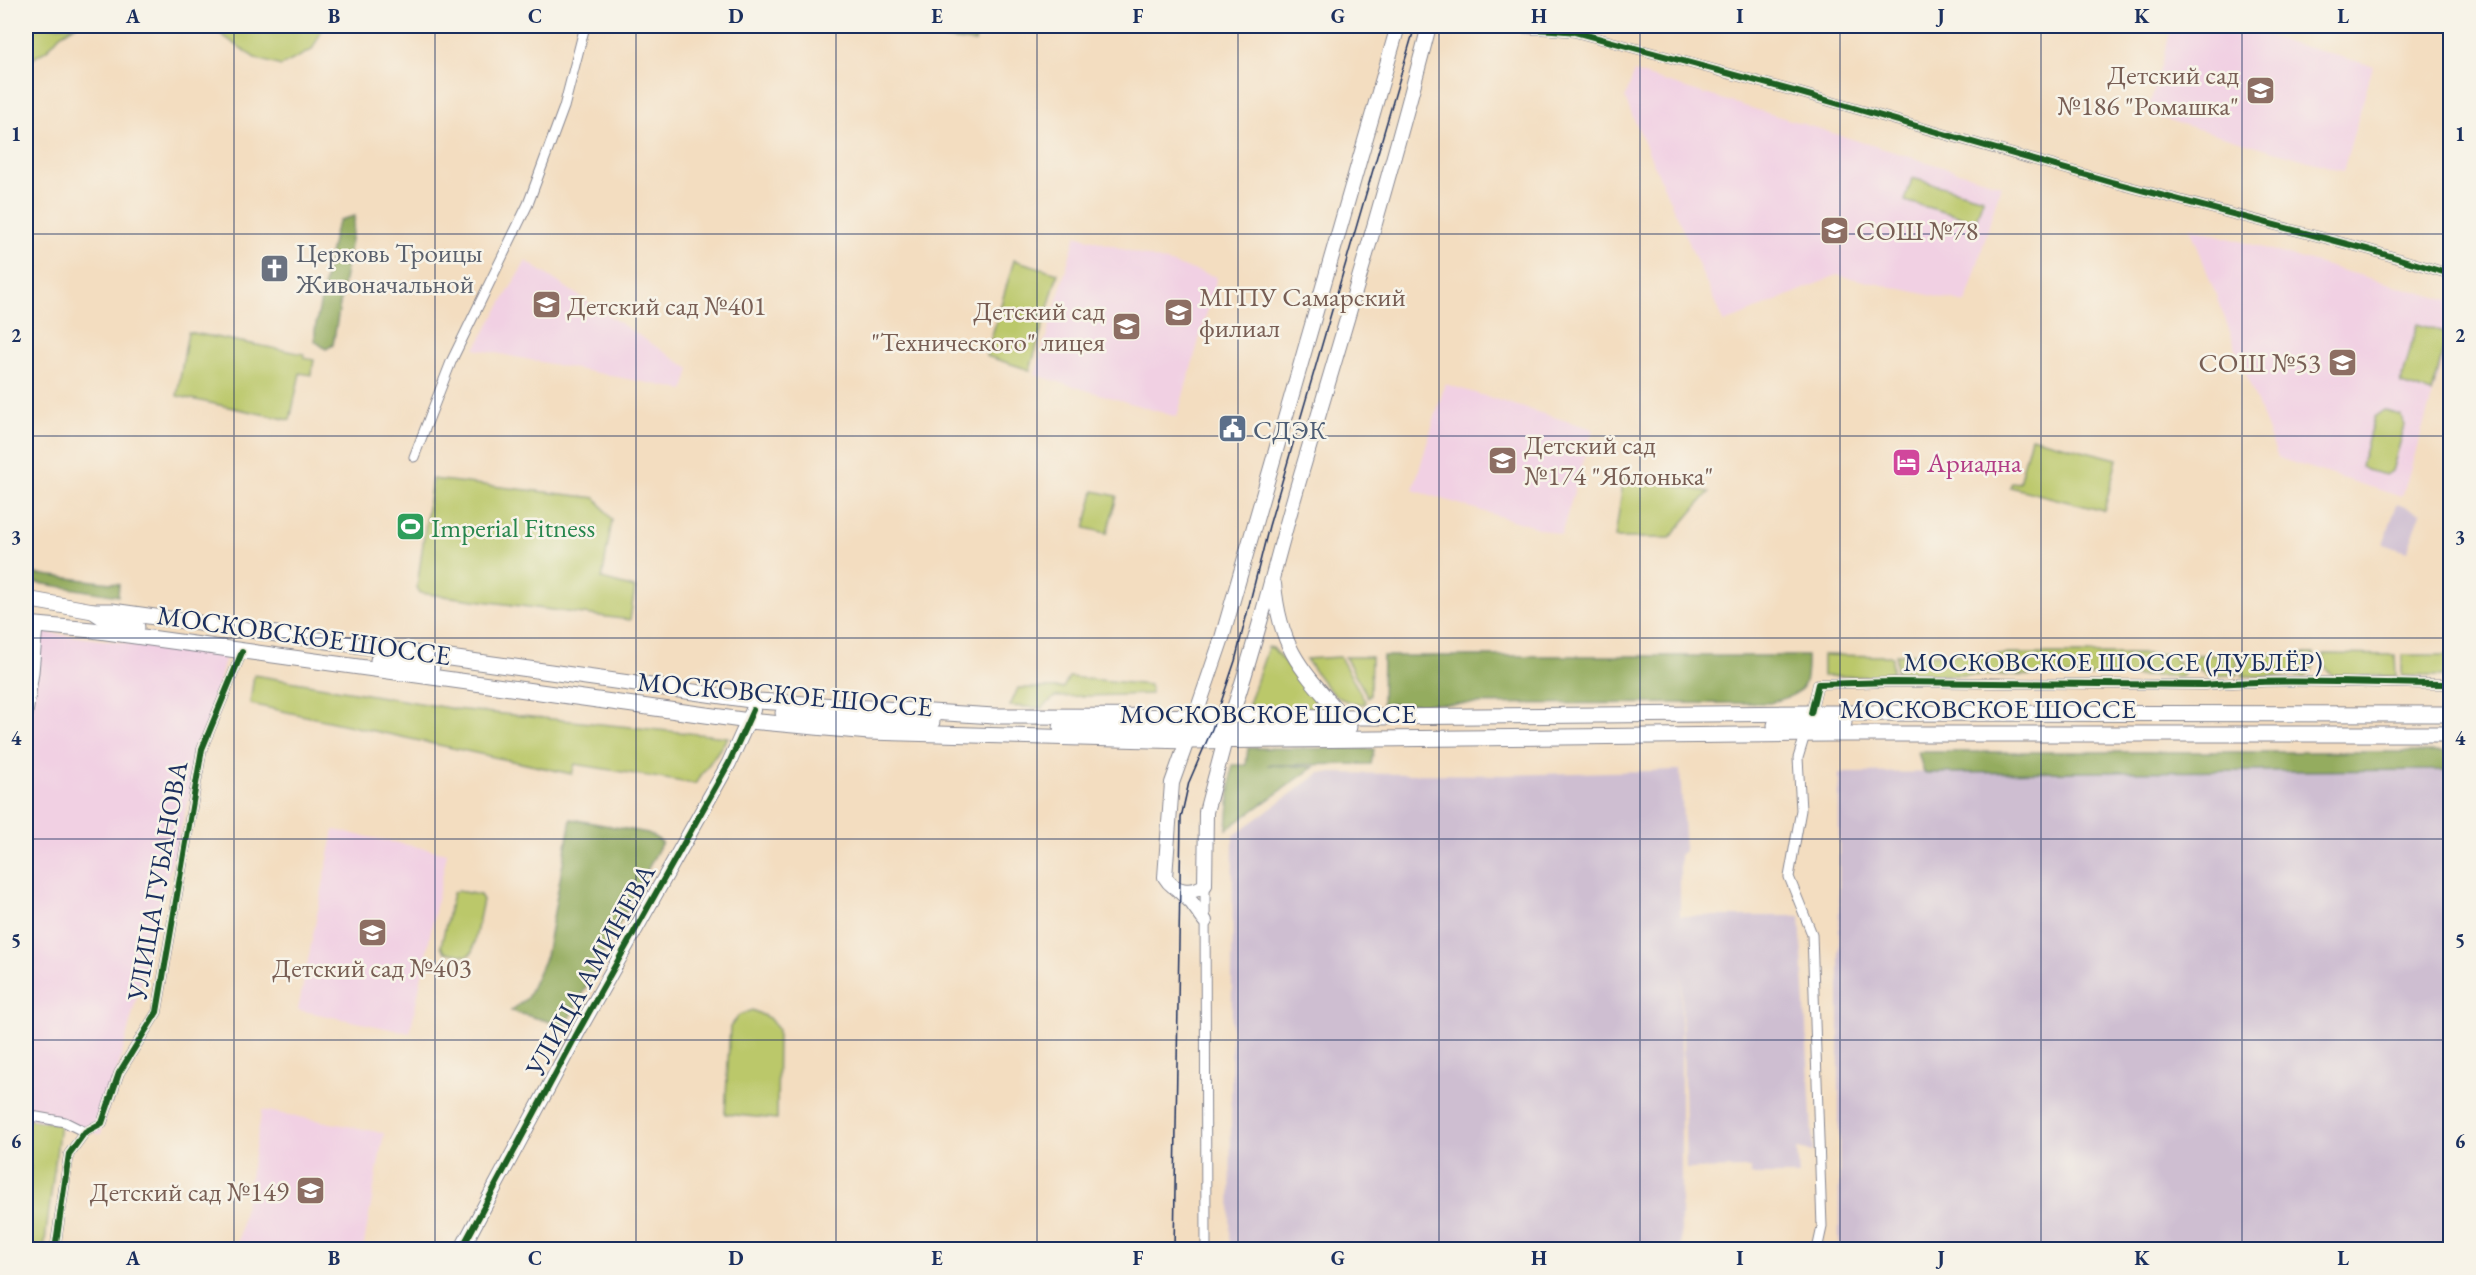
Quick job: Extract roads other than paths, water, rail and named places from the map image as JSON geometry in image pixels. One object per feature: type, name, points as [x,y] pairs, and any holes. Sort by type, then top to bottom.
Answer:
[{"type":"main road","points":[[1205,920],[1165,878],[1172,783],[1222,638],[1398,26]]},
{"type":"main road","points":[[1176,888],[1192,891],[1205,885],[1206,812],[1228,728],[1249,663],[1399,144],[1429,26]]},
{"type":"main road","points":[[1273,576],[1279,624],[1287,645],[1316,687],[1348,722]]},
{"type":"main road","name":"МОСКОВСКОЕ ШОССЕ","points":[[26,599],[93,611],[112,611],[758,701],[1191,729]]},
{"type":"main road","name":"МОСКОВСКОЕ ШОССЕ","points":[[93,611],[111,623],[244,648]]},
{"type":"main road","name":"МОСКОВСКОЕ ШОССЕ","points":[[92,630],[111,623]]},
{"type":"main road","name":"МОСКОВСКОЕ ШОССЕ","points":[[32,625],[484,673],[751,716],[994,725],[1191,729],[1808,724],[2451,723]]},
{"type":"main road","name":"МОСКОВСКОЕ ШОССЕ","points":[[1228,728],[1348,722],[1697,727],[2451,714]]},
{"type":"main road","name":"УЛИЦА АМИНЕВА","points":[[461,1250],[579,1030],[710,798],[751,716]]},
{"type":"main road","name":"МОСКОВСКОЕ ШОССЕ","points":[[1808,724],[2451,734]]},
{"type":"street","points":[[414,457],[451,362],[528,204],[564,107],[585,26]]},
{"type":"street","points":[[1503,26],[1575,32],[1800,93],[2111,182],[2370,250],[2451,274]]},
{"type":"street","points":[[26,728],[34,672],[32,625]]},
{"type":"street","name":"УЛИЦА ГУБАНОВА","points":[[55,1250],[69,1154],[85,1132],[102,1123],[119,1073],[157,1012],[202,750],[244,648]]},
{"type":"street","name":"МОСКОВСКОЕ ШОССЕ (ДУБЛЁР)","points":[[1808,724],[1818,684],[1893,682],[2204,686],[2240,682],[2322,682],[2451,684]]},
{"type":"street","points":[[1808,724],[1798,758],[1801,810],[1789,877],[1812,934],[1822,1227],[1817,1250]]},
{"type":"street","points":[[1205,885],[1206,1250]]},
{"type":"street","points":[[26,1115],[64,1122],[85,1132]]},
{"type":"tram line","points":[[1174,1250],[1181,818],[1189,782],[1212,729],[1235,661],[1269,526],[1415,26]]},
{"type":"place","name":"Детский сад №186 \"Ромашка\"","points":[[2260,90]]},
{"type":"place","name":"СОШ №78","points":[[1835,230]]},
{"type":"place","name":"Церковь Троицы Живоначальной","points":[[275,268]]},
{"type":"place","name":"Детский сад №401","points":[[546,305]]},
{"type":"place","name":"МГПУ Самарский филиал","points":[[1178,312]]},
{"type":"place","name":"Детский сад \"Технического\" лицея","points":[[1126,326]]},
{"type":"place","name":"СОШ №53","points":[[2342,362]]},
{"type":"place","name":"СДЭК","points":[[1232,429]]},
{"type":"place","name":"Детский сад №174 \"Яблонька\"","points":[[1503,460]]},
{"type":"place","name":"Ариадна","points":[[1906,462]]},
{"type":"place","name":"Imperial Fitness","points":[[410,527]]},
{"type":"place","name":"Детский сад №403","points":[[372,932]]},
{"type":"place","name":"Детский сад №149","points":[[310,1191]]}]
